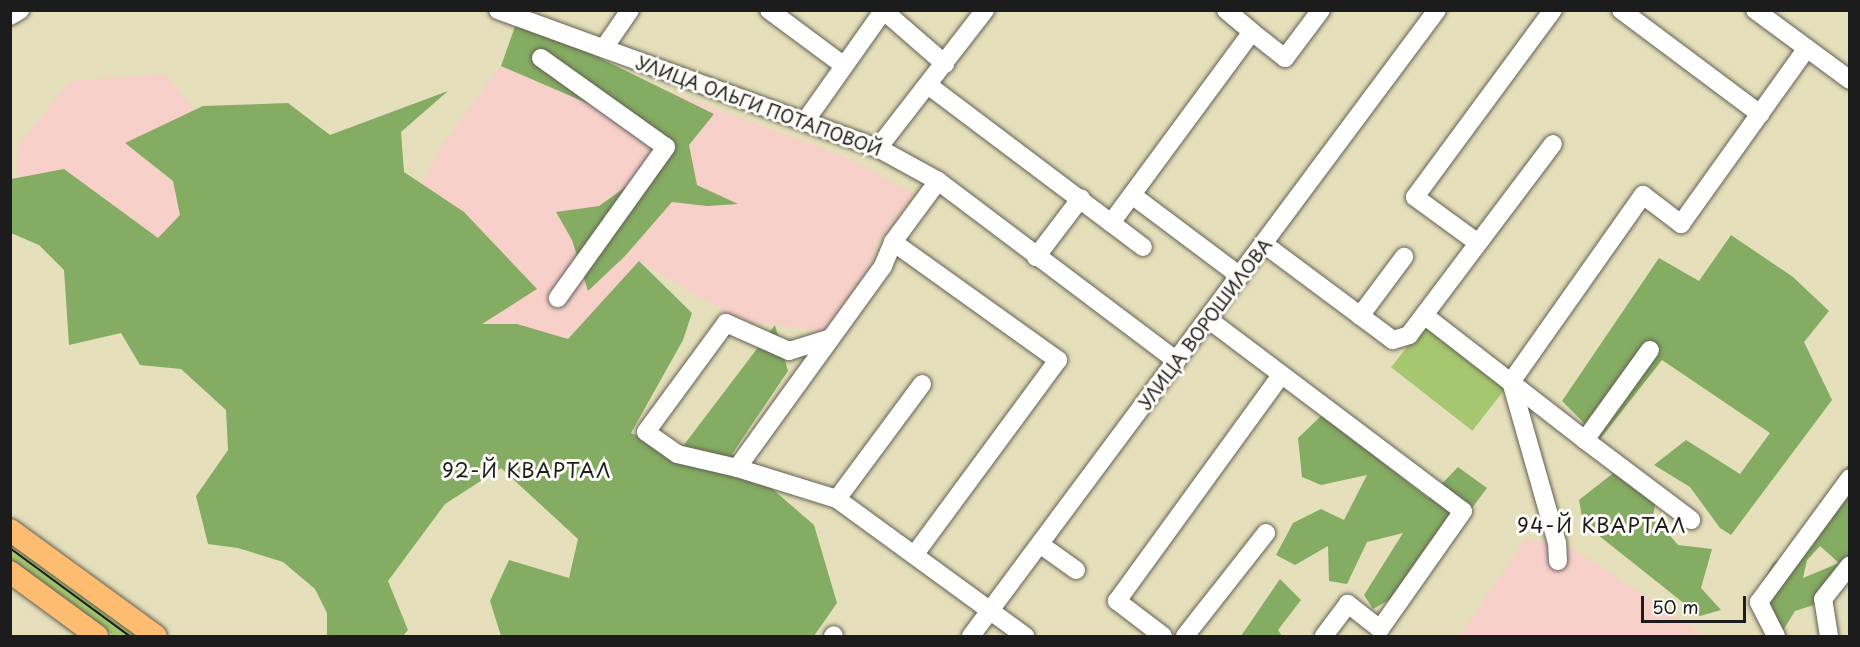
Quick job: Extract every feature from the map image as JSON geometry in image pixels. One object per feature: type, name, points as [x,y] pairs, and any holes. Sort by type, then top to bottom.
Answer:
[{"type":"main road","points":[[10,530],[156,636]]},
{"type":"main road","points":[[10,572],[97,636]]},
{"type":"street","points":[[10,16],[20,10]]},
{"type":"street","name":"УЛИЦА ОЛЬГИ ПОТАПОВОЙ","points":[[498,10],[878,147],[938,181],[1177,361]]},
{"type":"street","points":[[604,48],[630,10]]},
{"type":"street","points":[[769,10],[843,65]]},
{"type":"street","points":[[878,147],[985,10]]},
{"type":"street","points":[[1226,10],[1285,58],[1321,10]]},
{"type":"street","name":"УЛИЦА ВОРОШИЛОВА","points":[[971,636],[1041,545],[1437,10]]},
{"type":"street","points":[[1478,243],[1415,197],[1553,10]]},
{"type":"street","points":[[1621,10],[1760,114]]},
{"type":"street","points":[[1755,10],[1850,80]]},
{"type":"street","points":[[806,120],[843,65],[884,11],[945,64]]},
{"type":"street","points":[[1111,224],[1252,32]]},
{"type":"street","points":[[1511,382],[1642,195],[1681,224],[1807,48]]},
{"type":"street","points":[[541,58],[666,147],[558,298]]},
{"type":"street","points":[[928,85],[1081,198],[1143,247]]},
{"type":"street","points":[[1264,244],[1392,340],[1409,335],[1553,144]]},
{"type":"street","points":[[737,468],[883,266],[893,242],[938,181]]},
{"type":"street","points":[[1132,195],[1240,276]]},
{"type":"street","points":[[1036,257],[1081,198]]},
{"type":"street","points":[[893,242],[1058,360],[915,554]]},
{"type":"street","points":[[1360,316],[1404,257]]},
{"type":"street","points":[[1424,315],[1691,520]]},
{"type":"street","points":[[1208,319],[1463,511],[1380,629],[1348,604],[1324,636]]},
{"type":"street","points":[[831,338],[789,351],[726,323],[646,432],[677,454],[737,468],[837,499],[1025,636]]},
{"type":"street","points":[[1585,440],[1650,350]]},
{"type":"street","points":[[1163,636],[1117,601],[1281,375]]},
{"type":"street","points":[[1511,382],[1557,543],[1558,561]]},
{"type":"street","points":[[837,499],[922,384]]},
{"type":"street","points":[[1776,636],[1759,602],[1850,478]]},
{"type":"street","points":[[1185,636],[1266,533]]},
{"type":"street","points":[[1041,545],[1076,570]]},
{"type":"street","points":[[1829,636],[1823,599],[1850,565]]},
{"type":"shaded area","points":[[522,37],[843,156],[914,194],[878,242],[863,287],[831,332],[741,321],[639,261],[572,358],[532,328],[513,349],[387,248],[442,145]]},
{"type":"shaded area","points":[[165,74],[252,182],[167,308],[17,195],[17,147],[70,81]]},
{"type":"shaded area","points":[[1525,540],[1566,544],[1705,636],[1459,636]]},
{"type":"green space","points":[[518,18],[714,114],[689,145],[697,185],[738,204],[707,206],[672,202],[625,256],[588,291],[572,240],[556,212],[599,206],[665,159],[645,128],[501,66]]},
{"type":"green space","points":[[448,91],[401,132],[404,172],[464,212],[537,289],[482,324],[517,324],[568,339],[639,261],[692,313],[683,340],[631,433],[677,454],[775,325],[788,371],[732,454],[814,525],[837,603],[814,636],[501,636],[490,601],[509,560],[569,578],[578,539],[501,468],[445,504],[388,581],[408,630],[403,636],[327,636],[327,613],[315,589],[283,562],[238,548],[208,544],[196,496],[228,450],[226,410],[181,369],[140,365],[121,333],[69,345],[64,270],[39,245],[11,233],[11,179],[64,169],[158,238],[180,215],[173,181],[125,143],[203,106],[288,103],[330,135]]},
{"type":"green space","points":[[1731,235],[1793,277],[1829,311],[1804,342],[1832,400],[1731,535],[1720,528],[1690,487],[1654,465],[1686,440],[1740,474],[1770,433],[1662,360],[1600,439],[1562,401],[1659,258],[1699,281]]},
{"type":"green space","points":[[1425,324],[1506,387],[1472,431],[1391,367]]},
{"type":"green space","points":[[1322,415],[1428,498],[1458,467],[1487,488],[1414,586],[1373,609],[1364,595],[1403,533],[1367,542],[1347,584],[1329,581],[1328,546],[1295,565],[1276,555],[1293,523],[1321,509],[1344,520],[1367,475],[1321,485],[1302,477],[1298,438]]},
{"type":"green space","points":[[1849,464],[1849,577],[1826,601],[1795,611],[1782,632],[1756,595],[1773,563],[1794,550]],"holes":[[[1820,546],[1839,563],[1803,578],[1807,560]]]},
{"type":"green space","points":[[1621,467],[1657,494],[1653,516],[1678,545],[1712,549],[1701,588],[1721,610],[1700,616],[1583,523],[1579,500]]},
{"type":"green space","points":[[10,542],[138,636],[114,636],[11,561]]},
{"type":"green space","points":[[1280,579],[1301,600],[1278,630],[1282,636],[1241,636]]},
{"type":"tram line","points":[[10,548],[130,636]]},
{"type":"district","name":"92-Й КВАРТАЛ","points":[[527,470]]},
{"type":"district","name":"94-Й КВАРТАЛ","points":[[1602,525]]}]
